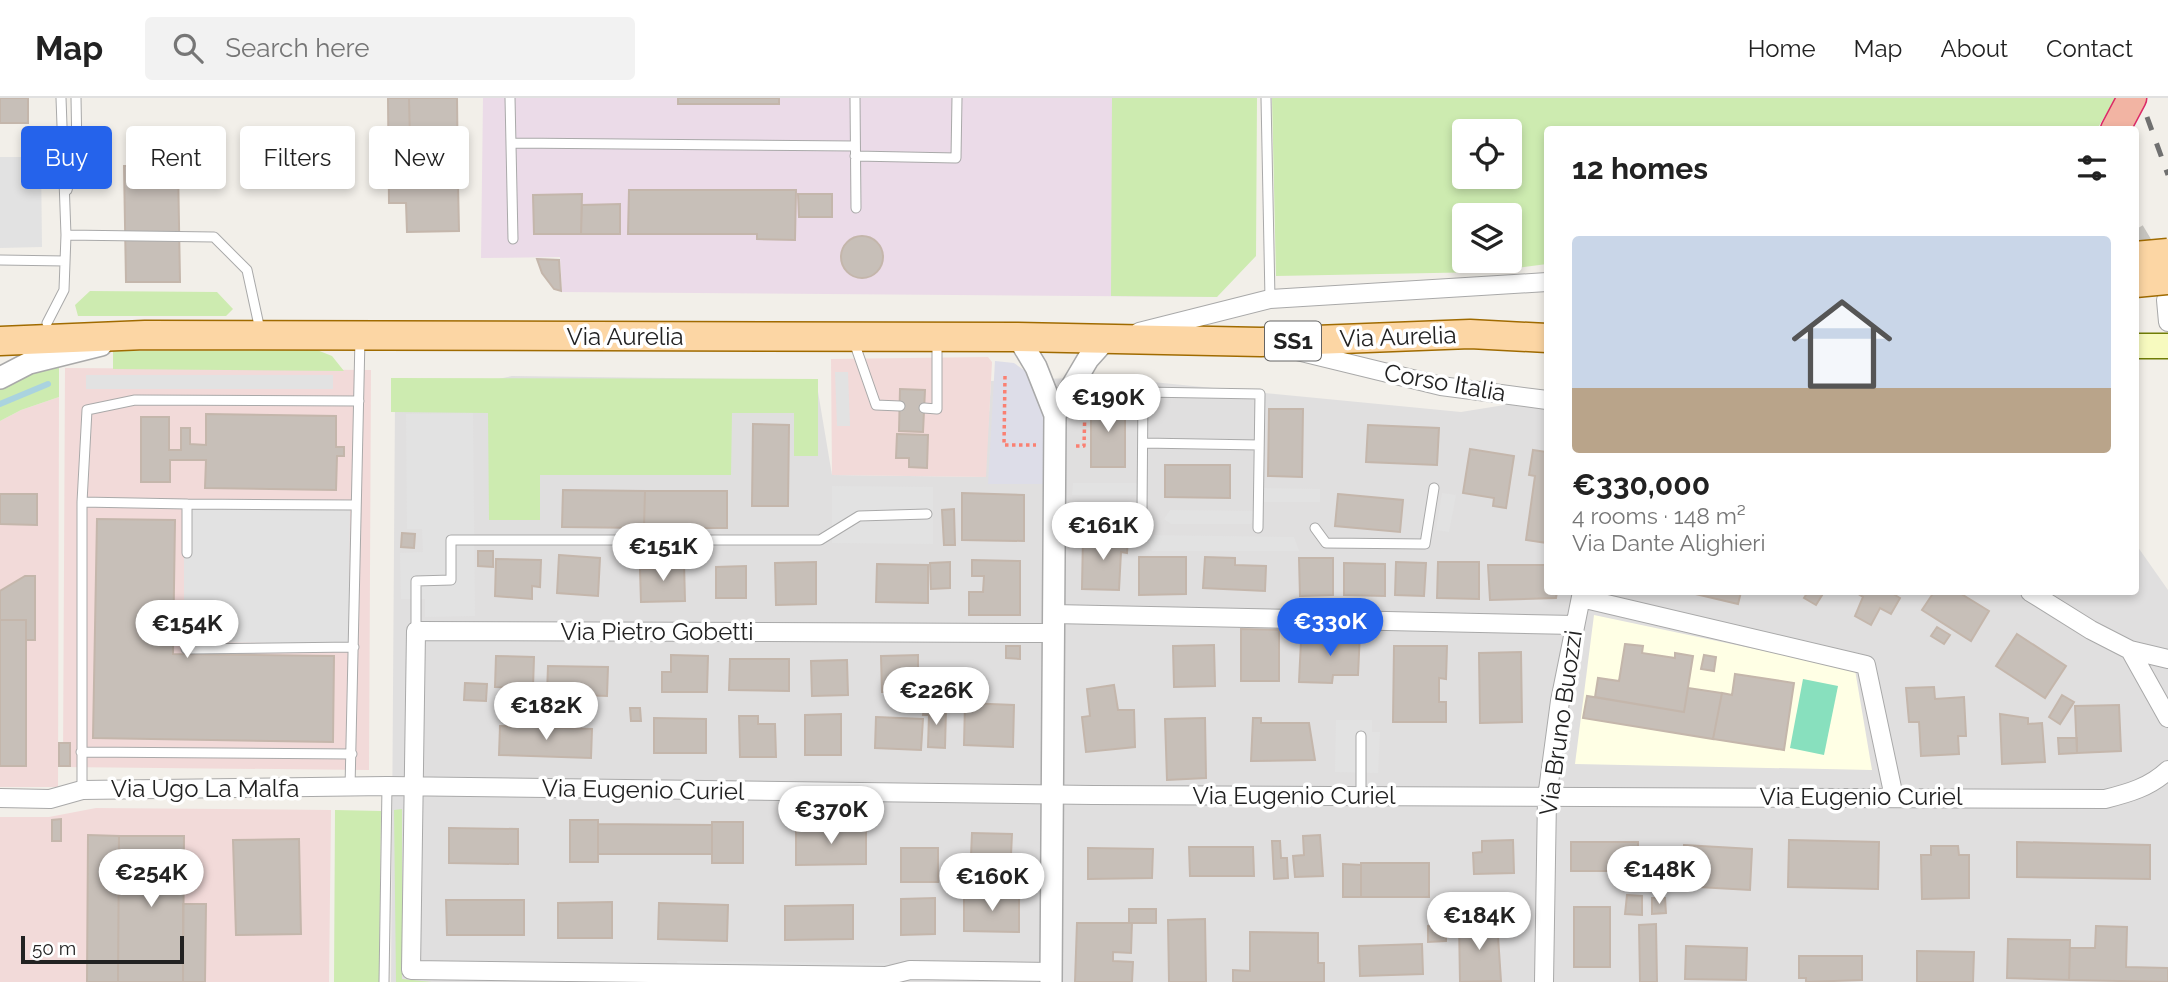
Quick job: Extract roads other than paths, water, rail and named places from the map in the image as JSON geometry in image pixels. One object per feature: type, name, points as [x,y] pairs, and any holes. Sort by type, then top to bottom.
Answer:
[{"type":"highway","points":[[2117,126],[2132,98]]},
{"type":"main road","points":[[2139,256],[2168,253]]},
{"type":"main road","points":[[2139,284],[2167,290]]},
{"type":"main road","name":"Via Aurelia","points":[[0,322],[47,323],[145,335]]},
{"type":"main road","name":"Via Aurelia","points":[[1470,334],[1544,324]]},
{"type":"main road","name":"Via Aurelia","points":[[0,341],[145,335],[1018,337],[1261,342],[1470,334],[1544,338]]},
{"type":"main road","points":[[2139,346],[2168,346]]},
{"type":"street","points":[[1055,415],[1088,359],[1111,338],[1270,299],[1544,282]]},
{"type":"street","points":[[2167,290],[2168,322]]},
{"type":"street","points":[[0,378],[29,363],[145,335]]},
{"type":"street","points":[[416,631],[411,970],[443,976],[886,976],[910,970],[1051,977],[1055,415],[1036,366],[1018,337]]},
{"type":"street","name":"Corso Italia","points":[[1261,342],[1440,386],[1544,400]]},
{"type":"street","points":[[1581,595],[1866,665],[1894,797]]},
{"type":"street","name":"Via Bruno Buozzi","points":[[1544,982],[1547,798],[1560,701],[1581,595]]},
{"type":"street","points":[[2035,595],[2091,630],[2130,650],[2168,659]]},
{"type":"street","name":"Via Pietro Gobetti","points":[[416,631],[1053,624],[1575,625]]},
{"type":"street","points":[[2130,650],[2168,718]]},
{"type":"street","name":"Via Eugenio Curiel","points":[[412,787],[1361,797],[1547,798],[1611,795],[2105,799],[2132,793],[2157,781],[2168,770]]},
{"type":"street","name":"Via Ugo La Malfa","points":[[0,798],[50,799],[82,790],[412,787]]},
{"type":"lane","points":[[47,323],[64,290],[66,235],[61,98]]},
{"type":"lane","points":[[65,200],[77,152],[76,98]]},
{"type":"lane","points":[[510,98],[513,239]]},
{"type":"lane","points":[[855,98],[856,208]]},
{"type":"lane","points":[[513,144],[855,151],[956,158],[957,98]]},
{"type":"lane","points":[[1266,98],[1270,299]]},
{"type":"lane","points":[[66,235],[214,237],[247,270],[261,335]]},
{"type":"lane","points":[[0,260],[65,261]]},
{"type":"lane","points":[[350,788],[360,337]]},
{"type":"lane","points":[[852,337],[876,405],[900,407]]},
{"type":"lane","points":[[924,408],[937,409],[937,337]]},
{"type":"lane","points":[[1142,512],[1143,392],[1260,394],[1258,528]]},
{"type":"lane","points":[[82,790],[82,502],[87,410],[135,400],[359,401]]},
{"type":"lane","points":[[1143,443],[1259,445]]},
{"type":"lane","points":[[1315,528],[1326,543],[1425,544],[1434,488]]},
{"type":"lane","points":[[82,502],[356,505]]},
{"type":"lane","points":[[187,504],[187,553]]},
{"type":"lane","points":[[416,631],[416,581],[451,580],[451,540],[820,540],[859,516],[927,514]]},
{"type":"lane","points":[[187,608],[186,649],[354,647]]},
{"type":"lane","points":[[1361,736],[1361,797]]},
{"type":"lane","points":[[81,752],[352,754]]},
{"type":"lane","points":[[384,982],[387,786]]},
{"type":"waterway","points":[[0,404],[48,384]]},
{"type":"tunnel","points":[[2139,237],[2153,260]]},
{"type":"railway","points":[[2147,117],[2168,175]]}]
